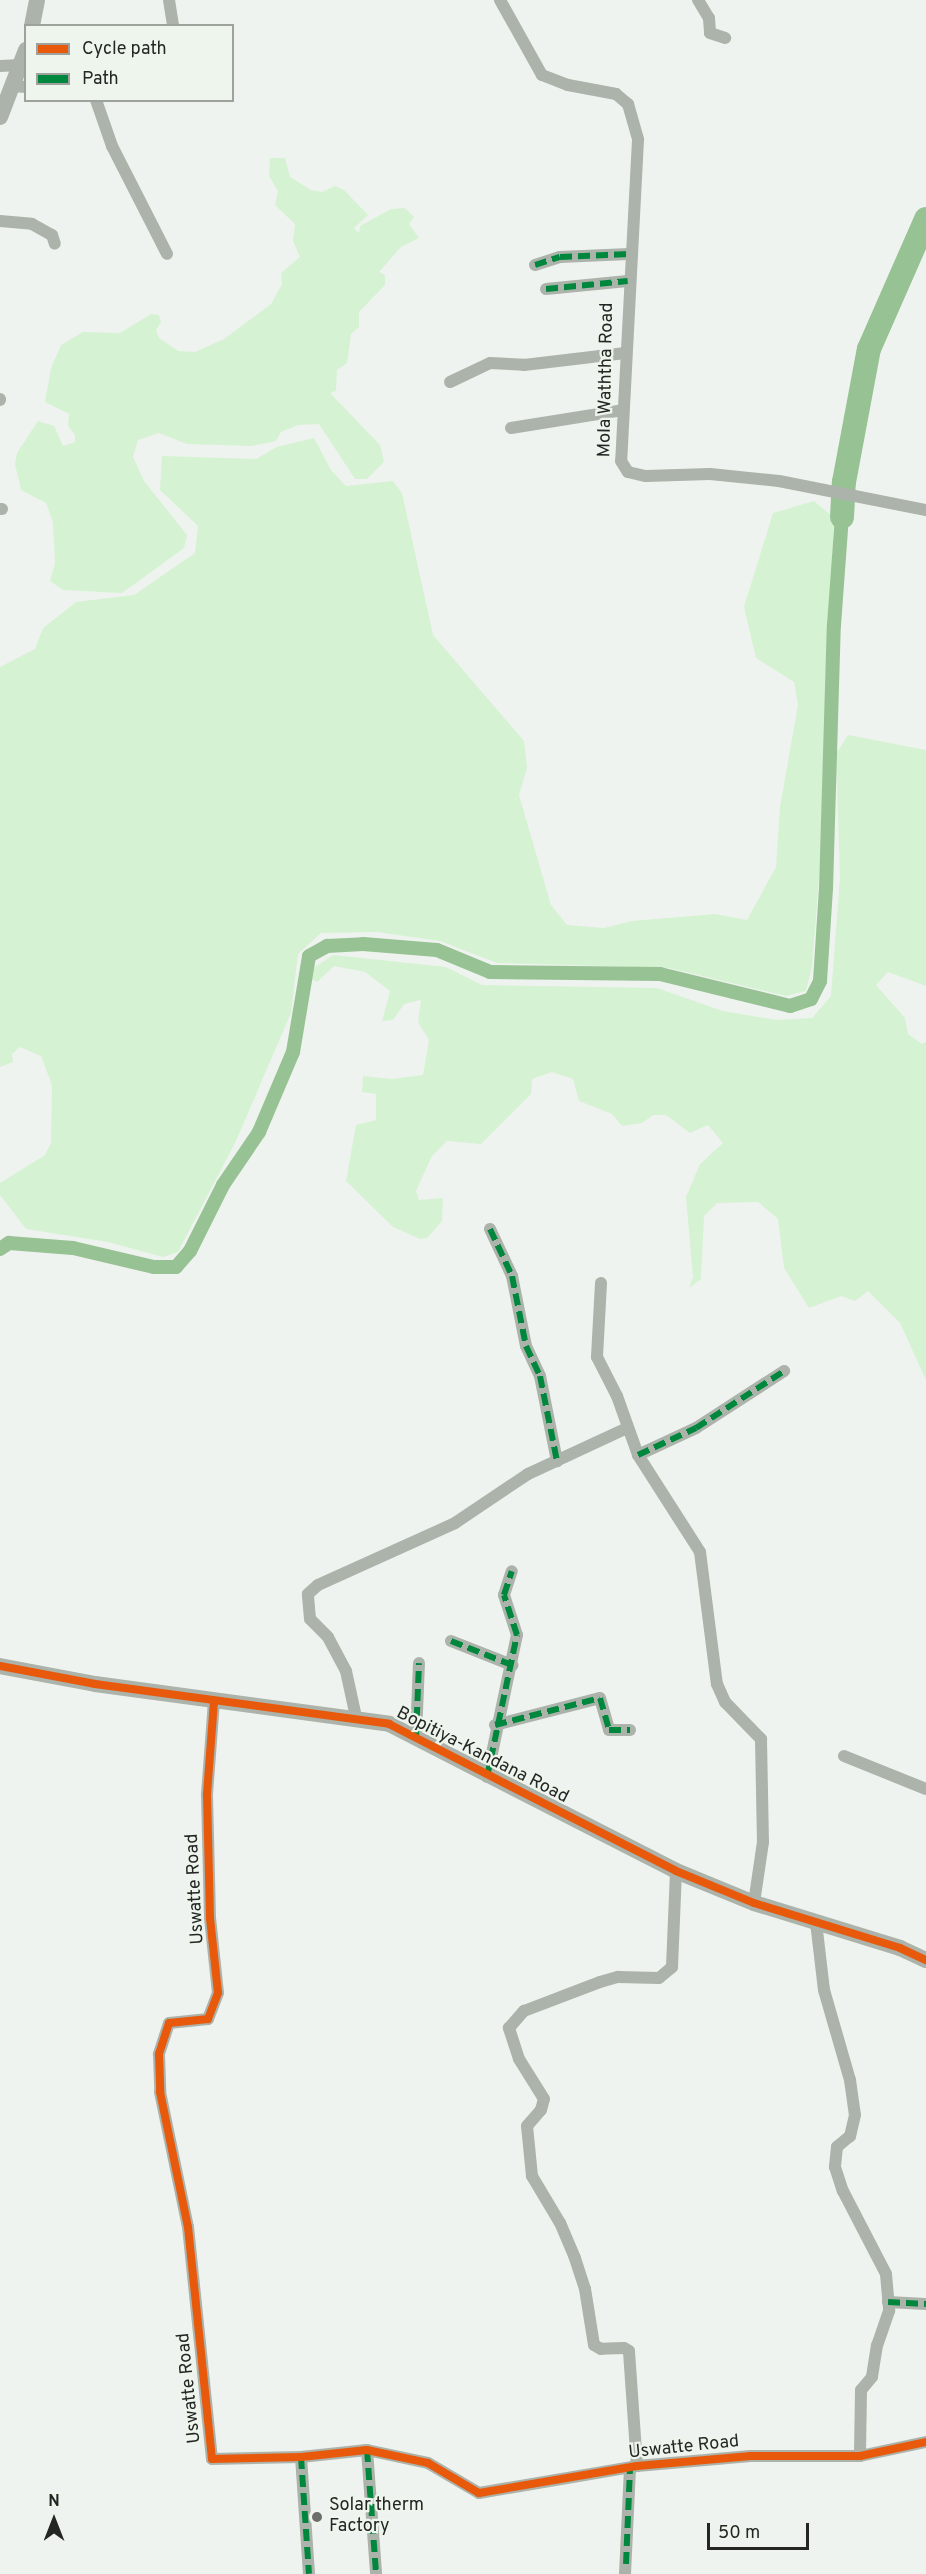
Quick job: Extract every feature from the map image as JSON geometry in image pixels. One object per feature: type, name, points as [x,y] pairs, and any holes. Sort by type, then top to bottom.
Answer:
[{"type":"street","points":[[32,24],[37,0]]},
{"type":"street","points":[[169,0],[173,24]]},
{"type":"street","name":"Mola Waththa Road","points":[[500,0],[542,75],[568,85],[616,94],[628,104],[638,140],[629,254],[621,461],[628,472],[710,474],[851,493],[926,510]]},
{"type":"street","points":[[698,0],[709,18],[710,33],[725,38]]},
{"type":"street","points":[[0,66],[23,58],[19,86],[0,117]]},
{"type":"street","points":[[97,102],[112,146],[167,254]]},
{"type":"street","points":[[0,221],[32,224],[52,235],[55,244]]},
{"type":"street","points":[[535,265],[560,257],[629,254]]},
{"type":"street","points":[[546,289],[628,281]]},
{"type":"street","points":[[450,381],[490,363],[524,365],[625,353]]},
{"type":"street","points":[[511,428],[623,410]]},
{"type":"street","points":[[490,1228],[512,1276],[526,1346],[540,1376],[557,1461]]},
{"type":"street","points":[[602,1282],[597,1357],[617,1396],[638,1455],[700,1552],[717,1684],[725,1702],[761,1739],[763,1842],[753,1903]]},
{"type":"street","points":[[638,1455],[696,1428],[784,1371]]},
{"type":"street","points":[[356,1717],[346,1671],[328,1637],[310,1619],[308,1594],[318,1585],[454,1523],[528,1474],[627,1428]]},
{"type":"street","points":[[487,1777],[495,1725],[512,1665],[517,1635],[504,1595],[512,1572]]},
{"type":"street","points":[[451,1641],[512,1665]]},
{"type":"street","points":[[416,1737],[419,1663]]},
{"type":"street","name":"Bopitiya-Kandana Road","points":[[0,1666],[214,1701],[356,1717],[388,1724],[487,1777],[676,1871],[753,1903],[900,1948],[926,1960]]},
{"type":"street","points":[[495,1725],[600,1698],[609,1730],[630,1730]]},
{"type":"street","name":"Uswatte Road","points":[[214,1701],[207,1794],[210,1918],[218,1993],[208,2019],[169,2023],[159,2054],[160,2092],[188,2227],[212,2459],[301,2457],[368,2450],[428,2463],[479,2493],[633,2467],[751,2456],[860,2456],[926,2442]]},
{"type":"street","points":[[844,1756],[926,1789]]},
{"type":"street","points":[[625,2574],[633,2467],[628,2352],[624,2348],[601,2349],[594,2344],[585,2289],[575,2259],[560,2223],[532,2176],[527,2126],[541,2110],[544,2099],[519,2059],[509,2028],[524,2011],[600,1982],[618,1977],[659,1978],[672,1967],[676,1871]]},
{"type":"street","points":[[816,1923],[824,1989],[850,2080],[855,2115],[850,2136],[837,2147],[835,2167],[843,2191],[886,2274],[888,2302],[872,2378],[861,2390],[860,2456]]},
{"type":"street","points":[[888,2302],[926,2304]]},
{"type":"street","points":[[368,2450],[376,2574]]},
{"type":"street","points":[[301,2457],[309,2574]]},
{"type":"green space","points":[[270,158],[285,158],[290,177],[311,190],[322,192],[335,186],[344,190],[368,215],[354,228],[359,233],[360,226],[391,209],[405,208],[414,217],[409,224],[419,238],[401,247],[379,272],[385,275],[385,285],[359,312],[359,327],[351,334],[347,363],[337,370],[336,391],[330,393],[380,445],[384,462],[367,479],[355,479],[319,424],[298,425],[281,432],[276,441],[252,446],[187,444],[159,433],[138,440],[133,457],[144,481],[187,535],[184,548],[122,593],[63,590],[50,581],[55,563],[53,522],[46,503],[21,490],[15,464],[17,453],[38,421],[54,426],[63,446],[75,442],[75,435],[68,426],[69,414],[45,402],[51,368],[61,345],[83,332],[120,333],[151,314],[159,315],[161,322],[156,330],[159,338],[178,351],[195,352],[224,339],[271,304],[282,284],[281,273],[300,257],[293,241],[295,224],[275,205],[278,191],[269,176]]},
{"type":"green space","points":[[314,438],[331,470],[346,486],[393,481],[402,493],[433,635],[524,741],[527,768],[519,795],[551,905],[567,925],[604,928],[632,921],[715,914],[747,920],[776,867],[780,807],[798,705],[794,682],[756,658],[744,607],[773,513],[814,501],[834,518],[819,879],[812,967],[806,991],[786,996],[669,968],[497,963],[440,941],[377,932],[321,933],[298,954],[291,1013],[236,1141],[178,1252],[163,1257],[108,1242],[26,1229],[0,1195],[0,1183],[45,1155],[51,1143],[52,1085],[41,1056],[20,1047],[12,1054],[13,1062],[0,1067],[0,667],[35,649],[43,628],[76,602],[134,595],[195,553],[198,526],[160,490],[162,456],[256,459],[277,447]]},
{"type":"green space","points":[[848,735],[926,750],[926,986],[888,972],[876,985],[905,1018],[908,1034],[922,1044],[926,1042],[926,1380],[900,1323],[868,1291],[855,1301],[841,1296],[809,1308],[784,1268],[778,1219],[758,1202],[717,1203],[704,1216],[701,1279],[689,1288],[693,1277],[686,1197],[700,1164],[723,1143],[708,1125],[690,1133],[666,1115],[653,1115],[642,1123],[622,1126],[612,1114],[579,1101],[573,1079],[552,1072],[532,1079],[531,1094],[481,1144],[447,1141],[432,1156],[416,1191],[419,1200],[443,1198],[442,1221],[427,1238],[420,1239],[393,1227],[346,1181],[356,1125],[376,1120],[376,1094],[362,1092],[363,1076],[392,1079],[423,1075],[429,1040],[418,1022],[421,1000],[404,1004],[393,1020],[382,1021],[390,991],[365,972],[334,966],[317,982],[311,979],[312,969],[333,955],[446,967],[482,985],[657,988],[723,1011],[776,1020],[812,1018],[831,996],[840,877],[836,754]]},
{"type":"waterway","points":[[842,517],[844,482],[869,349],[926,219]]},
{"type":"waterway","points":[[0,1249],[9,1243],[73,1248],[154,1267],[176,1267],[190,1251],[223,1185],[259,1132],[293,1052],[309,956],[327,946],[363,944],[437,950],[490,972],[660,974],[790,1006],[811,999],[820,981],[826,889],[834,625],[842,517]]},
{"type":"marked path","points":[[535,265],[560,257],[629,254]]},
{"type":"marked path","points":[[546,289],[628,281]]},
{"type":"marked path","points":[[490,1229],[512,1276],[526,1346],[540,1376],[557,1461]]},
{"type":"marked path","points":[[638,1455],[696,1428],[784,1371]]},
{"type":"marked path","points":[[487,1777],[517,1635],[504,1595],[512,1571]]},
{"type":"marked path","points":[[451,1641],[512,1665]]},
{"type":"marked path","points":[[416,1737],[419,1663]]},
{"type":"marked path","points":[[495,1725],[600,1698],[609,1730],[630,1730]]},
{"type":"marked path","points":[[888,2302],[926,2304]]},
{"type":"marked path","points":[[367,2450],[376,2574]]},
{"type":"marked path","points":[[301,2457],[309,2574]]},
{"type":"marked path","points":[[626,2564],[630,2468]]},
{"type":"cycle path","points":[[0,1666],[95,1684],[389,1724],[676,1871],[754,1903],[900,1948],[926,1960]]},
{"type":"cycle path","points":[[214,1701],[207,1795],[210,1918],[218,1993],[208,2019],[169,2023],[159,2054],[160,2092],[188,2227],[212,2459],[301,2457],[367,2450],[428,2463],[479,2493],[637,2466],[751,2456],[860,2456],[926,2442]]},
{"type":"place","name":"Solar therm Factory","points":[[317,2517]]}]
